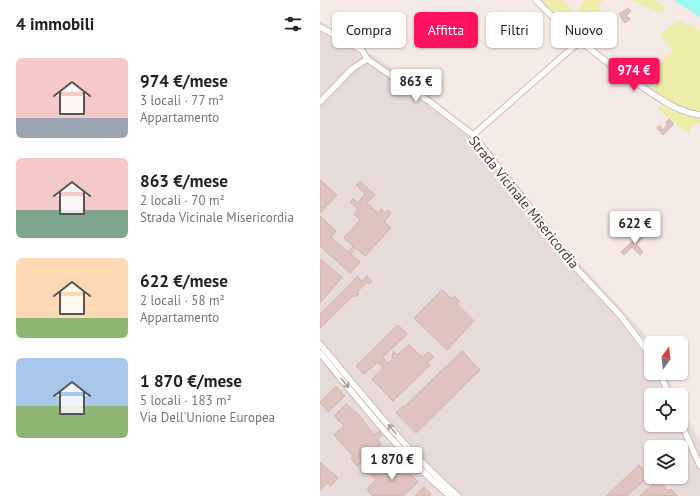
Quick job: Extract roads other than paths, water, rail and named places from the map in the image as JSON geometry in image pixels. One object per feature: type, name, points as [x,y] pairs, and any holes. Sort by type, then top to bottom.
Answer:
[{"type":"street","points":[[536,0],[551,15]]},
{"type":"street","name":"Strada Vicinale Misericordia","points":[[320,27],[362,50],[367,59],[430,102],[473,135],[529,206],[562,253],[620,315],[644,347]]},
{"type":"street","points":[[473,135],[572,48]]},
{"type":"street","points":[[587,48],[660,100],[675,108],[700,115]]},
{"type":"street","points":[[320,102],[352,69],[367,59]]},
{"type":"street","points":[[320,344],[409,449],[431,472],[458,496]]},
{"type":"street","points":[[320,353],[403,452],[450,496]]},
{"type":"street","points":[[685,432],[700,466]]},
{"type":"water","points":[[674,0],[700,0],[700,17]]}]
